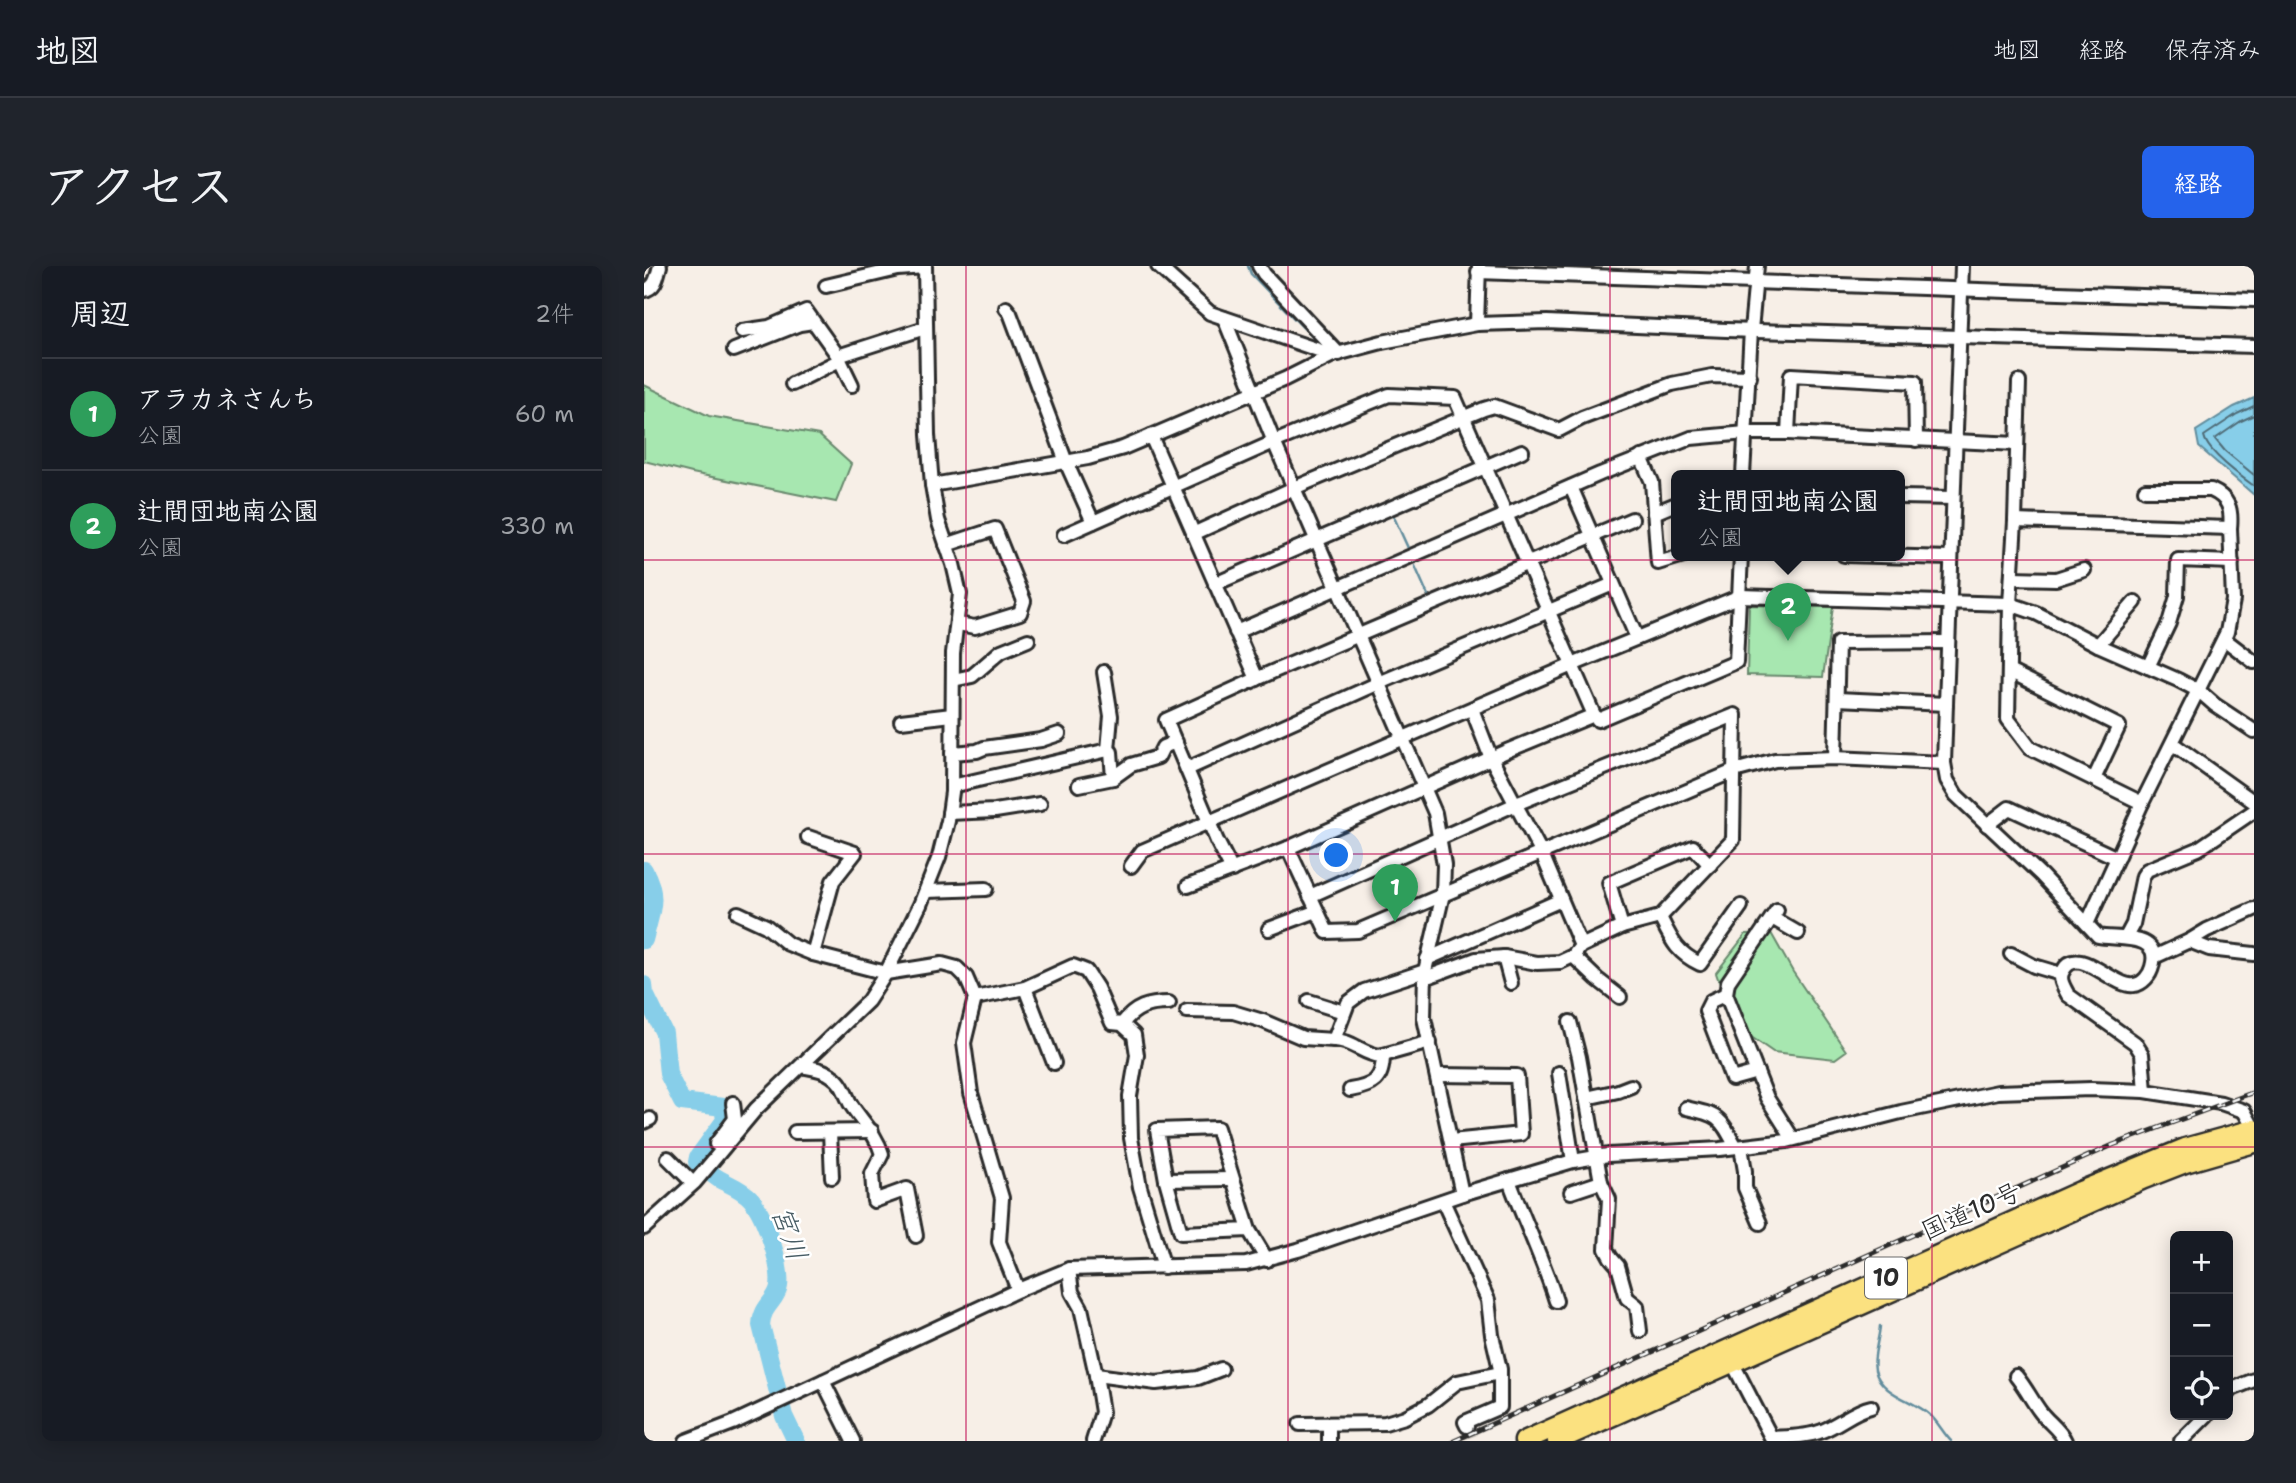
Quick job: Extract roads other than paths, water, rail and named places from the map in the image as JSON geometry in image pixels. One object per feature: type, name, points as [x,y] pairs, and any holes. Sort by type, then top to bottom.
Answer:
[{"type":"highway","name":"国道10号","points":[[1557,1441],[1729,1356],[2123,1173],[2185,1148],[2254,1129]]},
{"type":"highway","name":"国道10号","points":[[1524,1441],[2144,1178],[2254,1143]]},
{"type":"street","points":[[644,290],[655,283],[660,266]]},
{"type":"street","points":[[1158,266],[1210,313],[1336,355]]},
{"type":"street","points":[[1259,266],[1336,355]]},
{"type":"street","points":[[1743,470],[1757,266]]},
{"type":"street","points":[[1962,266],[1944,763],[1947,780],[1956,795],[2041,875],[2098,936],[2126,937],[2139,940],[2148,946],[2154,957],[2152,969],[2146,979],[2134,985],[2120,983],[2090,964],[2077,961],[2066,965],[2061,974],[2062,984],[2068,995],[2135,1043],[2143,1054],[2145,1091]]},
{"type":"street","points":[[644,1228],[694,1182],[756,1108],[868,1001],[886,973],[926,891],[939,857],[949,813],[952,786],[953,653],[960,594],[938,520],[932,485],[928,435],[925,267],[898,269],[825,286]]},
{"type":"street","points":[[1477,324],[1478,269],[2254,300]]},
{"type":"street","points":[[1006,309],[1010,313],[1066,462],[1093,522]]},
{"type":"street","points":[[742,331],[769,327],[806,311],[839,358],[852,385]]},
{"type":"street","points":[[1224,318],[1274,442],[1435,813],[1444,865],[1443,894],[1426,969],[1424,1018],[1462,1194]]},
{"type":"street","points":[[734,350],[800,324],[813,322]]},
{"type":"street","points":[[932,485],[1066,462],[1123,448],[1336,355],[1382,342],[1477,324],[1547,322],[2254,346]]},
{"type":"street","points":[[792,384],[839,358],[925,328]]},
{"type":"street","points":[[1788,433],[1791,375],[1916,382],[1916,440]]},
{"type":"street","points":[[1193,534],[1294,488],[1494,406],[1559,430],[1582,418],[1672,384],[1712,376],[1750,377]]},
{"type":"street","points":[[2019,382],[2008,719],[2030,748],[2143,803]]},
{"type":"street","points":[[1064,535],[1274,442],[1389,395],[1455,398],[1598,720],[1735,662],[1741,561]]},
{"type":"street","points":[[1236,632],[1641,457],[1691,438],[1746,433],[1788,433],[2017,444]]},
{"type":"street","points":[[1150,436],[1257,679]]},
{"type":"street","points":[[1216,584],[1522,451]]},
{"type":"street","points":[[1641,457],[1652,482],[1658,563],[1671,559]]},
{"type":"street","points":[[1571,487],[1637,638]]},
{"type":"street","points":[[2087,924],[2224,639],[2233,600],[2231,513],[2228,502],[2211,490],[2145,490]]},
{"type":"street","points":[[1905,496],[1953,498]]},
{"type":"street","points":[[1654,513],[1671,505]]},
{"type":"street","points":[[1232,870],[1166,720],[1632,519]]},
{"type":"street","points":[[2015,521],[2231,528]]},
{"type":"street","points":[[946,545],[995,529],[1024,601],[1020,613],[975,627],[958,624]]},
{"type":"street","points":[[1905,557],[1950,558]]},
{"type":"street","points":[[2148,667],[2169,623],[2177,596],[2178,560],[2232,562]]},
{"type":"street","points":[[2012,578],[2056,579],[2084,570]]},
{"type":"street","points":[[1187,769],[1613,584]]},
{"type":"street","points":[[1131,866],[1142,851],[1572,665],[1740,596],[2010,604],[2036,613],[2098,645],[2199,691],[2254,731]]},
{"type":"street","points":[[2098,645],[2135,602]]},
{"type":"street","points":[[2224,639],[2254,662]]},
{"type":"street","points":[[953,680],[972,676],[1001,651],[1028,640]]},
{"type":"street","points":[[1835,758],[1838,643],[1948,642]]},
{"type":"street","points":[[2009,671],[2119,726],[2094,779]]},
{"type":"street","points":[[1104,672],[1111,716],[1108,750],[1111,752],[1113,778]]},
{"type":"street","points":[[1836,699],[1946,704]]},
{"type":"street","points":[[1472,709],[1491,758],[1542,854],[1562,900],[1577,951],[1597,979],[1620,997]]},
{"type":"street","points":[[901,721],[952,715]]},
{"type":"street","points":[[1188,886],[1288,848],[1594,715]]},
{"type":"street","points":[[1310,895],[1516,804],[1735,715],[1733,840],[1660,917],[1622,927],[1560,962],[1537,963],[1504,957],[1476,959],[1426,969]]},
{"type":"street","points":[[952,752],[977,751],[1041,740],[1059,734]]},
{"type":"street","points":[[1079,785],[1113,778],[1131,765],[1158,757],[1163,747],[1176,742]]},
{"type":"street","points":[[2173,744],[2254,802]]},
{"type":"street","points":[[952,786],[1108,750]]},
{"type":"street","points":[[1288,848],[1327,932],[1358,931],[1734,771],[1775,760],[1835,758],[1944,763]]},
{"type":"street","points":[[949,813],[995,811],[1040,804]]},
{"type":"street","points":[[1987,825],[2009,808],[2117,858]]},
{"type":"street","points":[[2126,937],[2133,924],[2143,876],[2147,870],[2198,849],[2254,811]]},
{"type":"street","points":[[808,837],[855,853],[833,881],[813,954]]},
{"type":"street","points":[[1622,927],[1609,883],[1693,847],[1710,864]]},
{"type":"street","points":[[926,891],[986,889]]},
{"type":"street","points":[[1334,1040],[1348,1003],[1364,992],[1426,969],[1562,900]]},
{"type":"street","points":[[1660,917],[1672,943],[1684,956],[1700,964],[1741,906]]},
{"type":"street","points":[[2154,957],[2254,909]]},
{"type":"street","points":[[1269,929],[1317,911]]},
{"type":"street","points":[[738,913],[766,926],[788,944],[813,954],[886,973],[942,964],[957,968],[966,977],[975,998],[964,1043],[971,1093],[1002,1198],[999,1242],[1018,1290]]},
{"type":"street","points":[[1793,1139],[1767,1098],[1726,994],[1728,982],[1774,914],[1798,933]]},
{"type":"street","points":[[2189,941],[2209,949],[2254,954]]},
{"type":"street","points":[[2011,954],[2034,966],[2061,974]]},
{"type":"street","points":[[1504,957],[1511,983]]},
{"type":"street","points":[[975,998],[1025,988],[1073,966],[1086,971],[1097,988],[1112,1023],[1122,1024],[1134,1034],[1137,1055],[1130,1096],[1131,1138],[1140,1187],[1164,1267]]},
{"type":"street","points":[[1025,988],[1054,1063]]},
{"type":"street","points":[[1726,994],[1711,1001],[1706,1011],[1732,1079],[1757,1072]]},
{"type":"street","points":[[1310,1001],[1344,1012]]},
{"type":"street","points":[[1122,1024],[1131,1012],[1152,1003],[1169,1003]]},
{"type":"street","points":[[1187,1011],[1233,1012],[1303,1038],[1343,1040],[1372,1055],[1383,1055],[1430,1042]]},
{"type":"street","points":[[1570,1022],[1579,1057],[1601,1182],[1609,1199],[1606,1249],[1618,1266],[1627,1298],[1637,1306],[1640,1331]]},
{"type":"street","points":[[1350,1090],[1364,1088],[1377,1080],[1383,1071],[1383,1055]]},
{"type":"street","points":[[801,1066],[827,1072],[835,1077],[878,1139],[882,1154],[872,1174],[874,1201],[907,1189],[916,1236]]},
{"type":"street","points":[[1559,1073],[1573,1161]]},
{"type":"street","points":[[1437,1075],[1517,1076],[1521,1134],[1451,1141]]},
{"type":"street","points":[[1586,1098],[1632,1086]]},
{"type":"street","points":[[686,1441],[733,1423],[1018,1290],[1069,1269],[1247,1264],[1267,1260],[1462,1194],[1573,1161],[1738,1147],[1793,1139],[1901,1112],[1998,1092],[2091,1089],[2145,1091],[2210,1101],[2244,1111],[2254,1129]]},
{"type":"street","points":[[715,1159],[716,1145],[735,1119],[733,1103]]},
{"type":"street","points":[[1686,1108],[1712,1114],[1726,1128],[1738,1147],[1745,1171],[1745,1188],[1760,1223]]},
{"type":"street","points":[[1249,1230],[1181,1233],[1166,1180],[1157,1130],[1217,1128],[1249,1230],[1267,1260]]},
{"type":"street","points":[[794,1132],[872,1132]]},
{"type":"street","points":[[830,1132],[832,1177]]},
{"type":"street","points":[[668,1158],[694,1182]]},
{"type":"street","points":[[1166,1180],[1232,1179]]},
{"type":"street","points":[[1509,1180],[1526,1226],[1543,1260],[1556,1301]]},
{"type":"street","points":[[1571,1192],[1601,1182]]},
{"type":"street","points":[[1443,1201],[1488,1300],[1500,1373],[1500,1407],[1465,1422],[1467,1426]]},
{"type":"street","points":[[1069,1269],[1072,1292],[1081,1308],[1102,1412],[1093,1441]]},
{"type":"street","points":[[1729,1356],[1773,1440],[1824,1436],[1859,1410],[1871,1406]]},
{"type":"street","points":[[1096,1375],[1156,1383],[1198,1378],[1221,1368]]},
{"type":"street","points":[[1300,1424],[1385,1423],[1405,1417],[1428,1405],[1457,1382],[1500,1373]]},
{"type":"street","points":[[2016,1376],[2040,1412],[2062,1434],[2065,1441]]},
{"type":"street","points":[[2233,1389],[2254,1380]]},
{"type":"street","points":[[823,1381],[853,1441]]},
{"type":"street","points":[[2181,1441],[2202,1420]]},
{"type":"street","points":[[1329,1424],[1329,1441]]},
{"type":"water","points":[[2254,398],[2254,495],[2199,447],[2196,431]]},
{"type":"waterway","points":[[1248,266],[1251,274],[1317,342]]},
{"type":"waterway","points":[[1393,515],[1408,548]]},
{"type":"waterway","points":[[1415,566],[1430,600]]},
{"type":"waterway","name":"宮川","points":[[644,870],[652,896],[644,940]]},
{"type":"waterway","name":"宮川","points":[[644,985],[645,994],[664,1033],[668,1074],[682,1102],[723,1107],[725,1120],[697,1162],[751,1199],[762,1217],[771,1241],[778,1266],[779,1286],[764,1313],[761,1325],[784,1416],[796,1441]]},
{"type":"waterway","points":[[1880,1326],[1874,1360],[1878,1378],[1891,1391],[1930,1415],[1951,1441]]},
{"type":"tunnel","points":[[1467,1426],[1472,1441]]},
{"type":"railway","points":[[1454,1441],[2113,1145],[2254,1092]]},
{"type":"place","name":"辻間団地南公園","points":[[1788,641]]},
{"type":"place","name":"アラカネさんち","points":[[1395,922]]}]
